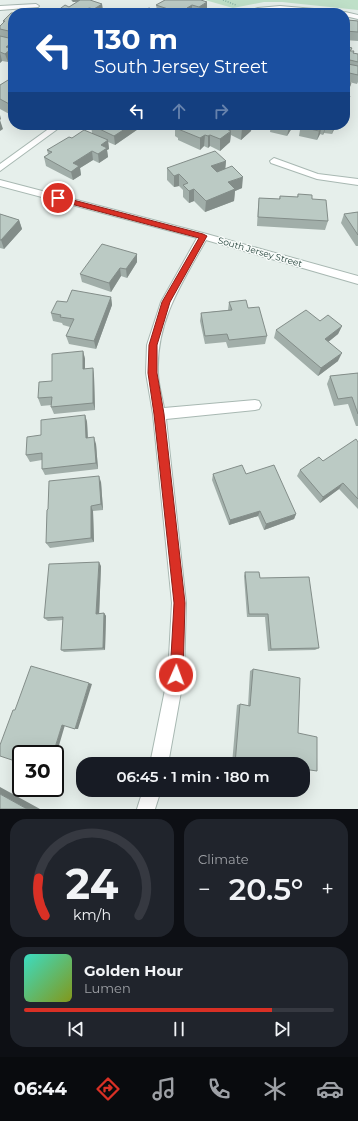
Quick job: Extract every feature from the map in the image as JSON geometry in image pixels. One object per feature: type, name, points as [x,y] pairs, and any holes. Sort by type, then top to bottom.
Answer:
[{"type":"street","points":[[0,8],[36,6]]},
{"type":"street","points":[[268,8],[283,8]]},
{"type":"street","points":[[0,168],[52,130]]},
{"type":"street","points":[[274,162],[317,176],[358,182]]},
{"type":"street","name":"South Jersey Street","points":[[0,183],[203,236],[358,280]]},
{"type":"street","points":[[161,757],[176,675],[179,603],[159,414],[152,373],[153,345],[166,302],[203,236]]},
{"type":"street","points":[[159,414],[255,405]]},
{"type":"street","points":[[146,809],[150,797]]},
{"type":"green space","points":[[205,0],[358,0],[358,10],[282,2],[264,2],[233,8]]},
{"type":"building","points":[[80,0],[90,0],[102,4],[96,8],[61,8],[65,5],[69,7]]},
{"type":"building","points":[[165,0],[201,0],[207,2],[199,7],[192,5],[187,8],[165,8],[156,5]]},
{"type":"building","points":[[8,16],[8,31],[0,29],[0,26],[5,21],[3,21]]},
{"type":"building","points":[[350,20],[358,21],[358,32],[350,31]]},
{"type":"building","points":[[0,36],[8,38],[8,46],[6,47],[8,47],[8,51],[5,54],[0,52]]},
{"type":"building","points":[[350,51],[354,51],[353,53],[358,54],[358,62],[350,60]]},
{"type":"building","points":[[350,64],[358,66],[358,75],[350,73]]},
{"type":"building","points":[[8,80],[8,103],[0,99],[0,85]]},
{"type":"building","points":[[84,130],[108,140],[101,145],[107,148],[98,154],[92,151],[73,163],[79,166],[71,172],[44,157],[52,152],[47,150],[69,137],[72,138]]},
{"type":"building","points":[[101,130],[123,130],[114,136]]},
{"type":"building","points":[[180,130],[231,131],[220,139],[210,135],[205,135],[200,138]]},
{"type":"building","points":[[215,151],[226,161],[211,166],[217,172],[232,166],[243,177],[228,182],[235,189],[206,201],[194,189],[189,191],[183,185],[188,183],[179,174],[174,176],[167,168]]},
{"type":"building","points":[[298,194],[312,195],[312,199],[326,200],[328,221],[258,217],[259,198],[280,199],[280,196],[298,197]]},
{"type":"building","points":[[358,212],[358,235],[344,214]]},
{"type":"building","points":[[0,214],[19,220],[1,240],[0,240]]},
{"type":"building","points":[[102,244],[137,254],[126,269],[120,268],[109,283],[80,274]]},
{"type":"building","points":[[72,290],[111,297],[94,341],[66,336],[74,319],[60,317],[61,315],[51,313],[57,301],[67,302]]},
{"type":"building","points":[[246,300],[248,308],[259,307],[267,336],[229,340],[227,334],[205,336],[201,313],[232,310],[229,302]]},
{"type":"building","points":[[306,310],[320,321],[328,315],[342,326],[325,339],[342,353],[321,368],[276,330]]},
{"type":"building","points":[[83,351],[83,369],[93,368],[93,403],[51,407],[52,397],[38,398],[39,382],[52,381],[52,354]]},
{"type":"building","points":[[358,373],[358,414],[352,397],[338,399],[330,376]]},
{"type":"building","points":[[85,415],[86,438],[94,437],[96,463],[42,469],[42,453],[26,455],[27,437],[41,435],[41,420]]},
{"type":"building","points":[[356,439],[358,442],[358,499],[343,483],[323,497],[300,470],[319,457],[323,461]]},
{"type":"building","points":[[242,465],[246,474],[274,465],[296,514],[266,524],[260,511],[230,520],[213,474]]},
{"type":"building","points":[[99,476],[101,504],[91,506],[91,538],[46,543],[49,481]]},
{"type":"building","points":[[99,562],[96,614],[104,613],[103,648],[61,650],[63,617],[44,618],[49,564]]},
{"type":"building","points":[[245,572],[259,572],[260,578],[309,577],[319,648],[271,649],[268,614],[249,614]]},
{"type":"building","points":[[31,666],[89,683],[75,729],[62,725],[56,745],[12,745],[12,760],[0,756],[0,745],[13,710],[15,710]]},
{"type":"building","points":[[253,669],[300,678],[298,733],[317,737],[317,771],[310,770],[310,757],[236,757],[240,704],[250,706]]},
{"type":"building","points":[[0,794],[27,809],[0,809]]},
{"type":"route","points":[[58,198],[203,236],[166,302],[153,345],[152,373],[159,414],[179,603],[176,675]]}]
